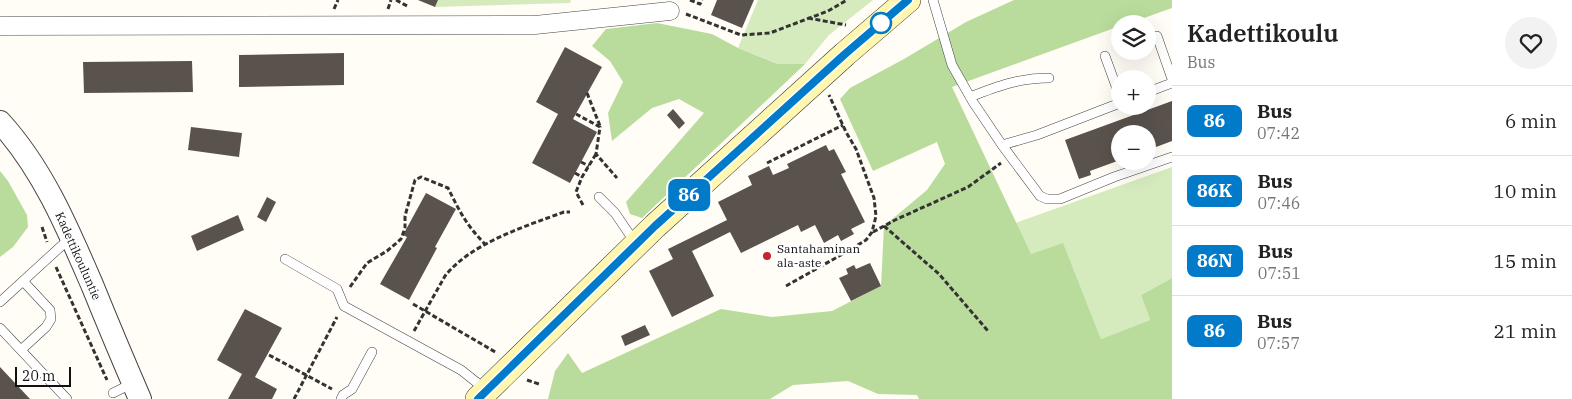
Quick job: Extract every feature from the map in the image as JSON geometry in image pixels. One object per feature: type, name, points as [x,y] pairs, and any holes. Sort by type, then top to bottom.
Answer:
[{"type":"main road","points":[[482,395],[636,244],[845,54],[908,0]]},
{"type":"street","points":[[0,26],[535,25],[674,11]]},
{"type":"street","name":"Kadettikouluntie","points":[[0,122],[12,135],[43,180],[71,236],[129,392]]},
{"type":"lane","points":[[934,0],[952,65],[970,97],[1002,145],[1040,196],[1047,199],[1060,199],[1114,177],[1172,157]]},
{"type":"lane","points":[[1156,88],[1172,81],[1157,36]]},
{"type":"lane","points":[[1105,56],[1111,72]]},
{"type":"lane","points":[[970,97],[1029,78],[1049,78]]},
{"type":"lane","points":[[1002,145],[1111,106]]},
{"type":"lane","points":[[599,196],[615,213],[636,244]]},
{"type":"lane","points":[[0,302],[71,236]]},
{"type":"lane","points":[[285,259],[337,289],[343,303],[461,370],[482,395]]},
{"type":"lane","points":[[21,350],[46,327],[51,319],[50,310],[24,281]]},
{"type":"lane","points":[[0,328],[67,399]]},
{"type":"lane","points":[[342,397],[352,389],[372,352]]},
{"type":"path","points":[[690,0],[700,4],[702,0]]},
{"type":"path","points":[[674,11],[741,35],[770,33],[828,11],[847,0]]},
{"type":"path","points":[[807,18],[849,26]]},
{"type":"path","points":[[786,286],[866,240],[872,232],[876,216],[874,198],[856,149],[843,126],[828,92]]},
{"type":"path","points":[[583,205],[576,192],[582,177],[596,154],[600,127],[587,94]]},
{"type":"path","points":[[576,114],[600,127]]},
{"type":"path","points":[[767,163],[843,126]]},
{"type":"path","points":[[596,154],[617,178]]},
{"type":"path","points":[[872,232],[968,186],[1011,157]]},
{"type":"path","points":[[581,162],[589,166]]},
{"type":"path","points":[[575,173],[582,177]]},
{"type":"path","points":[[294,399],[353,282],[367,263],[403,240],[405,216],[415,180],[421,177],[448,188],[465,222],[486,245]]},
{"type":"path","points":[[409,342],[451,268],[469,254],[505,234],[564,212],[570,212]]},
{"type":"path","points":[[41,226],[51,256],[129,392]]},
{"type":"path","points":[[884,226],[939,274],[988,331]]},
{"type":"path","points":[[413,304],[504,356],[526,380],[539,384]]},
{"type":"path","points":[[269,355],[342,397]]},
{"type":"green space","points":[[438,0],[571,0],[570,3],[435,7]]},
{"type":"green space","points":[[758,0],[873,0],[829,35],[805,64],[779,64],[738,48]]},
{"type":"green space","points":[[1014,0],[1172,0],[1172,8],[1152,15],[1111,15],[1111,29],[952,87],[1031,254],[1063,243],[1101,339],[1150,320],[1141,295],[1172,278],[1172,399],[919,399],[917,395],[878,394],[848,381],[793,385],[770,399],[548,399],[555,371],[568,353],[582,373],[721,309],[772,317],[832,311],[881,286],[884,226],[927,190],[945,164],[937,142],[873,171],[840,99],[850,88],[966,22]]},
{"type":"green space","points":[[657,23],[712,34],[738,48],[778,64],[805,64],[642,218],[630,214],[626,202],[704,113],[679,99],[652,108],[612,141],[608,113],[623,82],[610,61],[592,46],[606,29]]},
{"type":"green space","points":[[1172,167],[1172,278],[1141,295],[1150,320],[1101,339],[1063,244],[1031,254],[1015,223]]},
{"type":"green space","points":[[0,171],[8,181],[27,215],[28,227],[13,247],[0,257]]},
{"type":"building","points":[[418,0],[438,0],[435,7]]},
{"type":"building","points":[[717,0],[754,0],[742,28],[711,15]]},
{"type":"building","points":[[565,47],[602,67],[573,119],[597,132],[570,183],[532,163],[558,114],[536,102]]},
{"type":"building","points":[[344,53],[344,85],[239,87],[239,55]]},
{"type":"building","points":[[192,61],[193,92],[84,93],[83,62]]},
{"type":"building","points":[[1172,101],[1172,141],[1156,147],[1156,125],[1111,125],[1111,163],[1090,171],[1091,175],[1079,179],[1065,140],[1134,115],[1156,115],[1156,107]]},
{"type":"building","points":[[673,109],[685,123],[679,129],[667,115]]},
{"type":"building","points":[[191,127],[242,133],[239,157],[188,150]]},
{"type":"building","points":[[826,145],[829,151],[834,149],[846,172],[841,174],[865,222],[851,229],[854,234],[841,241],[838,235],[824,243],[815,225],[801,232],[798,225],[741,253],[730,232],[692,251],[714,296],[672,317],[649,271],[673,259],[668,249],[727,220],[718,202],[752,185],[748,176],[769,166],[773,175],[789,168],[787,164]]},
{"type":"building","points":[[426,193],[456,209],[409,300],[380,284],[407,237],[403,235]]},
{"type":"building","points":[[267,197],[276,202],[266,222],[257,217]]},
{"type":"building","points":[[238,215],[244,230],[197,251],[191,236]]},
{"type":"building","points":[[870,263],[881,286],[851,301],[839,278],[848,274],[846,269],[854,265],[856,269]]},
{"type":"building","points":[[245,309],[282,328],[255,377],[277,389],[272,399],[228,399],[242,374],[217,360]]},
{"type":"building","points":[[645,325],[650,335],[625,346],[621,336]]},
{"type":"building","points":[[0,367],[30,399],[0,399]]},
{"type":"bus line","name":"86","points":[[478,399],[655,226],[845,54],[908,0]]},
{"type":"place","name":"Santahaminan ala-aste","points":[[767,256]]}]
